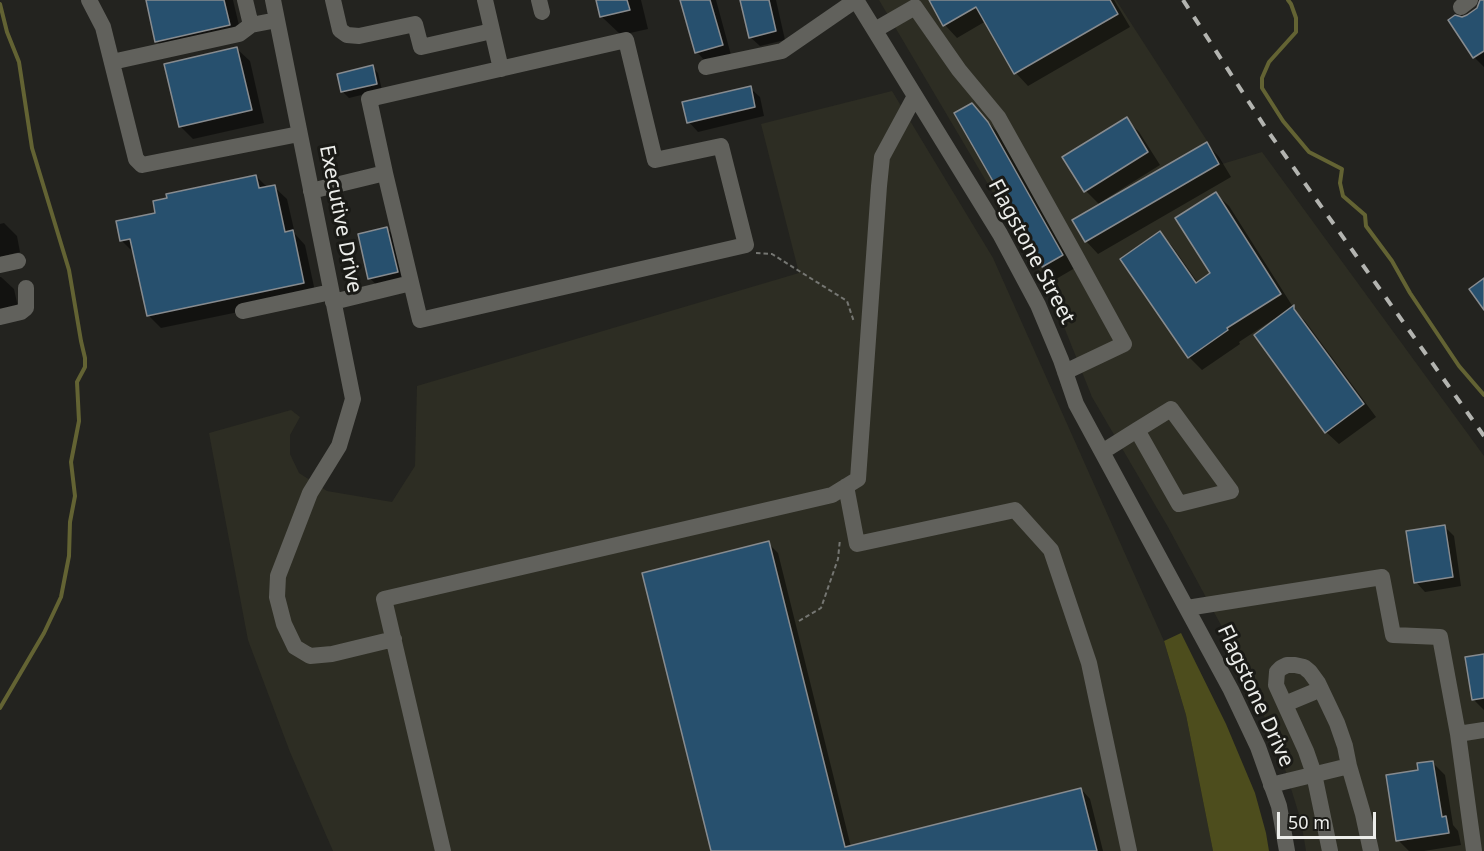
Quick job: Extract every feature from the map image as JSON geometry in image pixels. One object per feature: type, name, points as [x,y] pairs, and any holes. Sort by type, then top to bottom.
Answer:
[{"type":"street","points":[[89,0],[103,27],[136,159],[142,165],[299,134]]},
{"type":"street","points":[[245,0],[251,25]]},
{"type":"street","name":"Executive Drive","points":[[273,0],[352,399],[339,446],[310,493],[278,576],[277,597],[284,624],[295,647],[310,656],[332,654],[394,639]]},
{"type":"street","points":[[333,0],[340,30],[347,35],[359,36],[415,24],[421,47],[492,31]]},
{"type":"street","points":[[485,0],[501,69]]},
{"type":"street","points":[[706,67],[782,51],[856,0]]},
{"type":"street","name":"Flagstone Street","points":[[856,0],[1000,234],[1038,305],[1076,404],[1184,603]]},
{"type":"street","points":[[875,30],[915,7],[959,70],[998,117],[1064,234],[1124,344],[1065,372]]},
{"type":"street","points":[[112,62],[239,34],[251,25],[277,20]]},
{"type":"street","points":[[626,40],[655,160],[721,146],[746,245],[420,320],[385,173],[369,99],[626,40]]},
{"type":"street","points":[[443,851],[384,599],[832,495],[858,479],[882,157],[915,96]]},
{"type":"street","points":[[311,191],[385,173]]},
{"type":"street","points":[[0,265],[18,261]]},
{"type":"street","points":[[243,310],[332,297],[411,282]]},
{"type":"street","points":[[0,317],[21,312],[26,308],[26,288]]},
{"type":"street","points":[[1102,452],[1137,430],[1171,409],[1231,491],[1179,504],[1137,430]]},
{"type":"street","points":[[846,486],[857,544],[1015,510],[1051,550],[1089,663],[1129,851]]},
{"type":"street","points":[[1184,603],[1382,577],[1394,634],[1440,637],[1458,734],[1474,851]]},
{"type":"street","name":"Flagstone Drive","points":[[1184,603],[1231,690],[1258,747],[1279,806],[1287,851]]},
{"type":"street","points":[[1330,851],[1314,774],[1276,685],[1277,672],[1287,665],[1304,667],[1310,672],[1337,723],[1345,746],[1371,851]]},
{"type":"street","points":[[1285,704],[1321,689]]},
{"type":"street","points":[[1458,734],[1484,730]]},
{"type":"street","points":[[1271,785],[1349,766]]},
{"type":"path","points":[[753,253],[772,254],[847,301],[855,327]]},
{"type":"path","points":[[799,621],[821,608],[838,559],[840,536]]},
{"type":"shaded area","points":[[879,0],[1116,0],[1222,164],[1262,152],[1484,456],[1484,851],[1306,851],[1301,821],[1281,756],[1242,664],[1168,527],[1092,397],[1047,284]]},
{"type":"shaded area","points":[[892,91],[993,258],[1164,641],[1186,715],[1213,851],[333,851],[290,752],[248,640],[209,433],[291,410],[300,417],[290,435],[290,454],[299,473],[327,491],[392,502],[415,466],[417,386],[799,273],[761,124]]},
{"type":"shaded area","points":[[1181,633],[1226,724],[1255,793],[1269,851],[1213,851],[1186,715],[1164,641]]},
{"type":"building","points":[[146,0],[224,0],[230,25],[155,42]]},
{"type":"building","points":[[596,0],[627,0],[630,10],[600,17]]},
{"type":"building","points":[[680,0],[710,0],[723,45],[695,53]]},
{"type":"building","points":[[740,0],[769,0],[776,31],[749,38]]},
{"type":"building","points":[[929,0],[1110,0],[1118,14],[1014,74],[976,7],[943,26]]},
{"type":"building","points":[[1480,0],[1484,0],[1484,51],[1473,58],[1448,20],[1455,15],[1462,17],[1467,15],[1477,8]]},
{"type":"building","points":[[237,47],[252,110],[179,127],[164,64]]},
{"type":"building","points":[[373,65],[377,84],[341,92],[337,74]]},
{"type":"building","points":[[751,86],[755,107],[687,123],[682,102]]},
{"type":"building","points":[[972,103],[988,122],[1063,255],[1042,267],[954,113]]},
{"type":"building","points":[[1127,117],[1148,152],[1084,192],[1062,157]]},
{"type":"building","points":[[1207,142],[1219,164],[1085,242],[1072,220]]},
{"type":"building","points":[[256,175],[259,188],[275,185],[285,232],[293,230],[304,283],[147,316],[130,239],[120,241],[116,221],[155,213],[153,201],[167,198],[166,194]]},
{"type":"building","points":[[1216,192],[1281,294],[1227,328],[1228,330],[1188,358],[1120,259],[1160,231],[1196,283],[1210,273],[1175,218]]},
{"type":"building","points":[[387,227],[398,272],[368,279],[358,234]]},
{"type":"building","points":[[1484,278],[1484,310],[1469,289]]},
{"type":"building","points":[[1294,305],[1294,309],[1364,404],[1325,433],[1254,335]]},
{"type":"building","points":[[1445,525],[1453,577],[1414,583],[1406,531]]},
{"type":"building","points":[[769,541],[845,847],[1081,788],[1097,851],[711,851],[642,573]]},
{"type":"building","points":[[1484,654],[1484,698],[1472,700],[1465,657]]},
{"type":"building","points":[[1433,761],[1442,817],[1446,816],[1449,833],[1396,841],[1386,775],[1418,770],[1417,763]]},
{"type":"waterway","points":[[1288,0],[1296,18],[1296,32],[1269,62],[1262,78],[1262,88],[1283,121],[1309,152],[1342,169],[1340,183],[1343,196],[1365,215],[1366,226],[1392,261],[1410,293],[1459,366],[1484,395]]},
{"type":"waterway","points":[[0,4],[7,32],[19,62],[32,148],[69,270],[85,358],[85,367],[77,382],[79,421],[71,462],[75,496],[70,522],[69,556],[61,597],[44,633],[0,708]]},
{"type":"railway","points":[[1183,0],[1267,130],[1484,436]]}]
